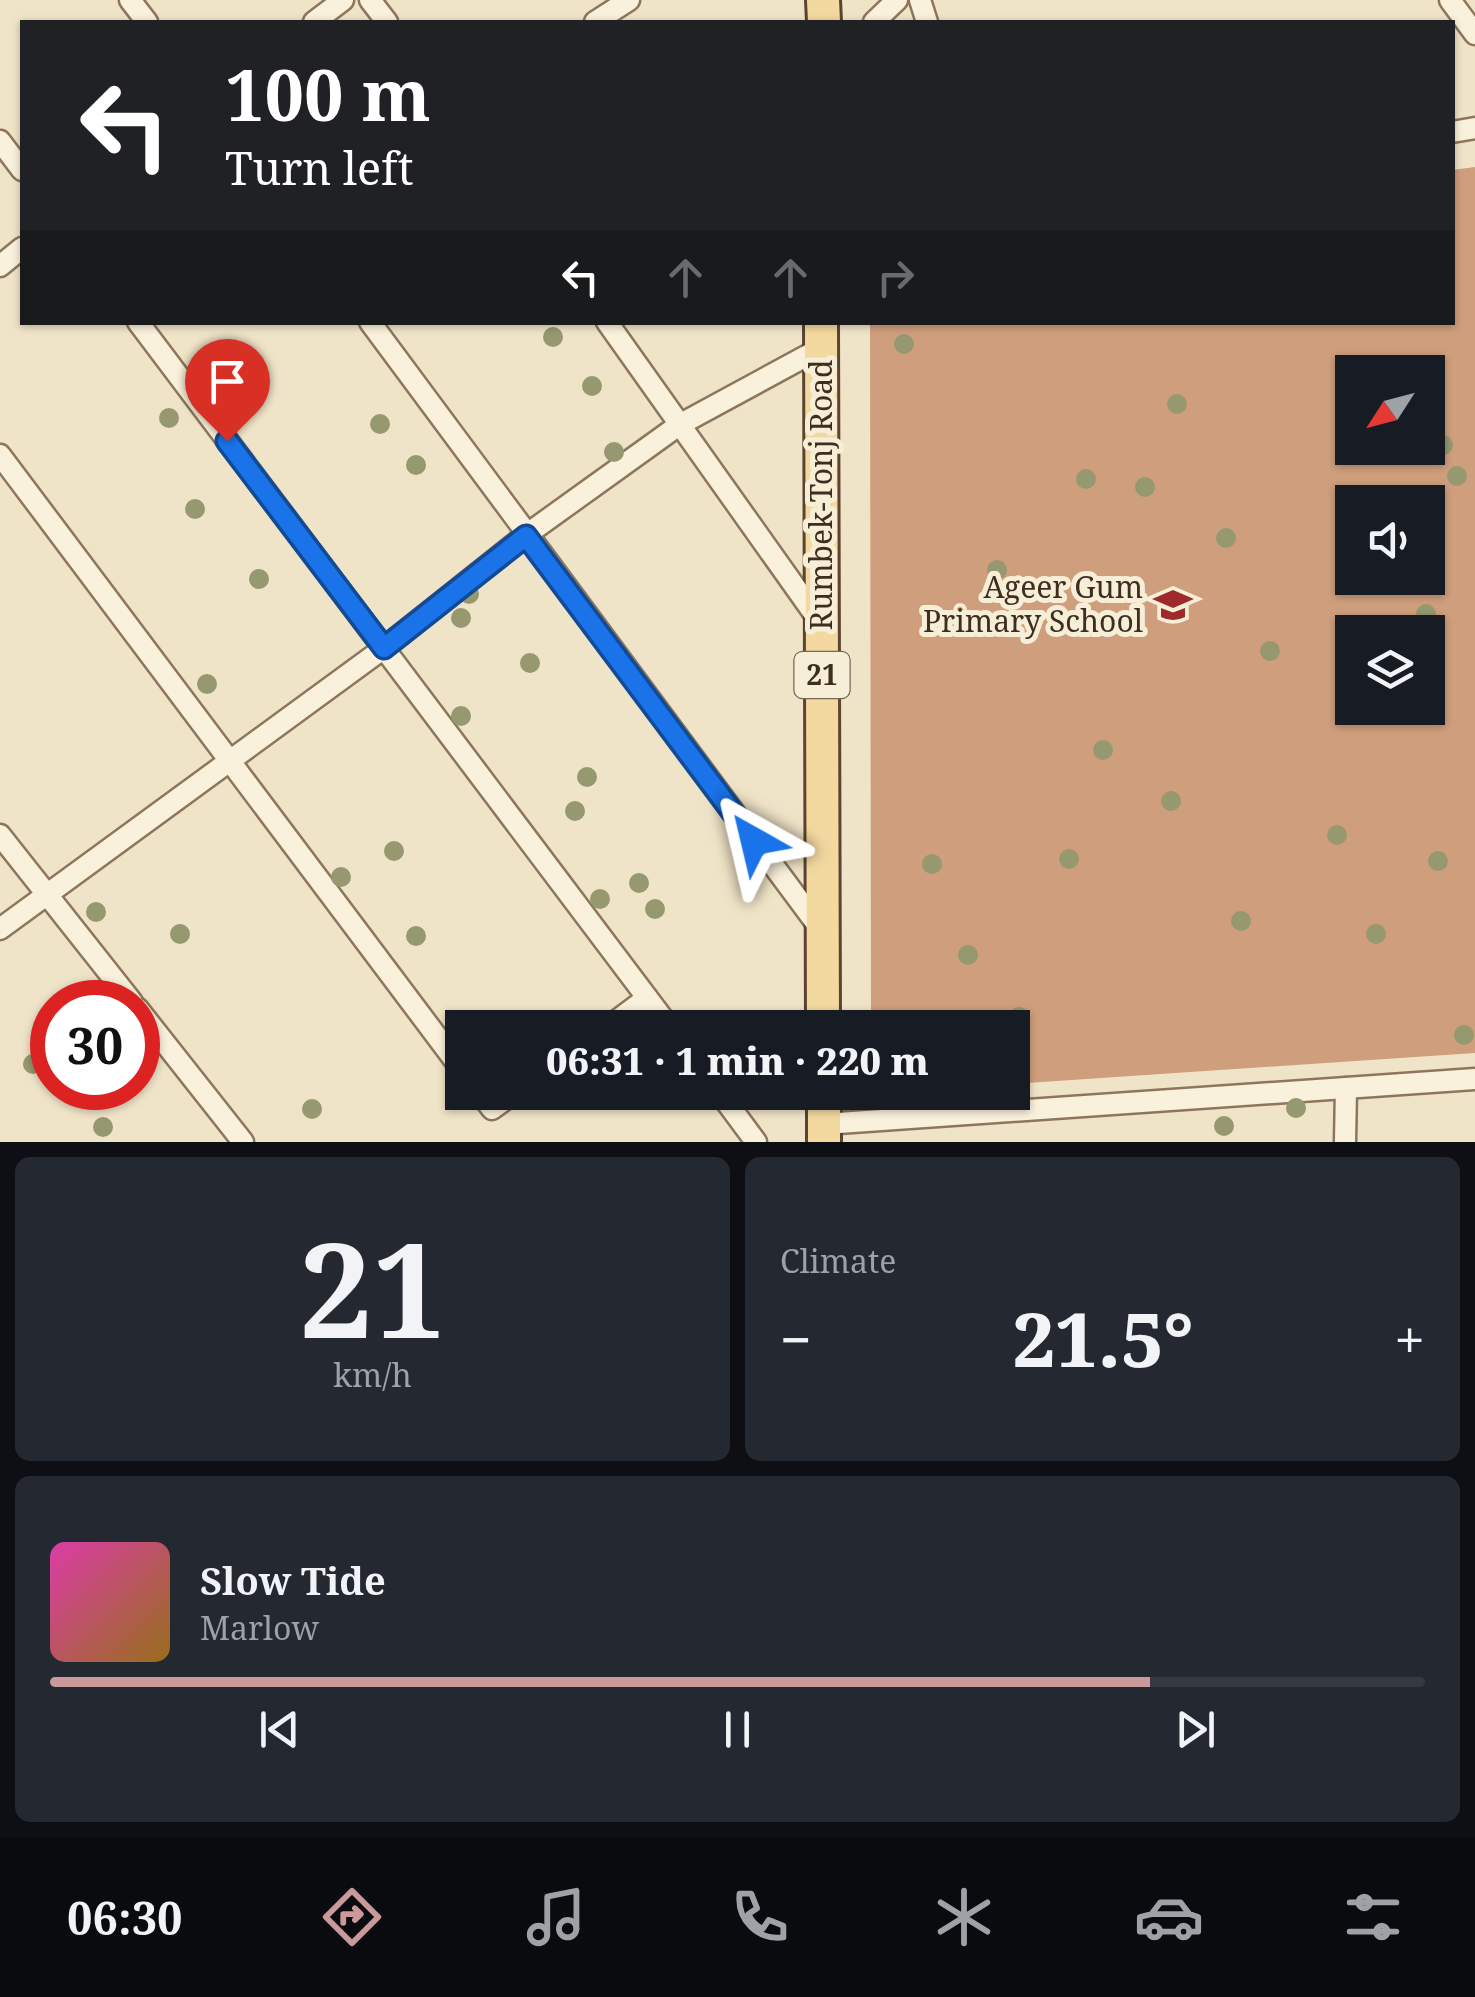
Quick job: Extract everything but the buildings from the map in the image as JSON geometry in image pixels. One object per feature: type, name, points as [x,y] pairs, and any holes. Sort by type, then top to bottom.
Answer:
[{"type":"main road","name":"Rumbek-Tonj Road","points":[[821,335],[823,1010]]},
{"type":"street","points":[[130,0],[146,20]]},
{"type":"street","points":[[317,20],[343,0]]},
{"type":"street","points":[[370,0],[385,20]]},
{"type":"street","points":[[598,20],[630,0]]},
{"type":"street","points":[[876,20],[897,0]]},
{"type":"street","points":[[1450,0],[1475,34]]},
{"type":"street","points":[[0,141],[20,167]]},
{"type":"street","points":[[0,266],[20,250]]},
{"type":"street","points":[[140,325],[657,1010]]},
{"type":"street","points":[[372,325],[823,933]]},
{"type":"street","points":[[608,325],[822,626]]},
{"type":"street","points":[[0,929],[384,648],[526,536],[679,425],[821,335]]},
{"type":"street","points":[[0,455],[445,1047]]},
{"type":"street","points":[[0,835],[115,980]]},
{"type":"street","points":[[631,1010],[648,998]]},
{"type":"street","points":[[160,1037],[243,1142]]},
{"type":"street","points":[[824,1120],[1475,1079]]},
{"type":"street","points":[[1345,1142],[1346,1088]]},
{"type":"street","points":[[732,1110],[756,1142]]},
{"type":"place","name":"Ageer Gum Primary School","points":[[1173,605]]},
{"type":"route","points":[[227,441],[384,648],[526,536],[754,841]]}]
